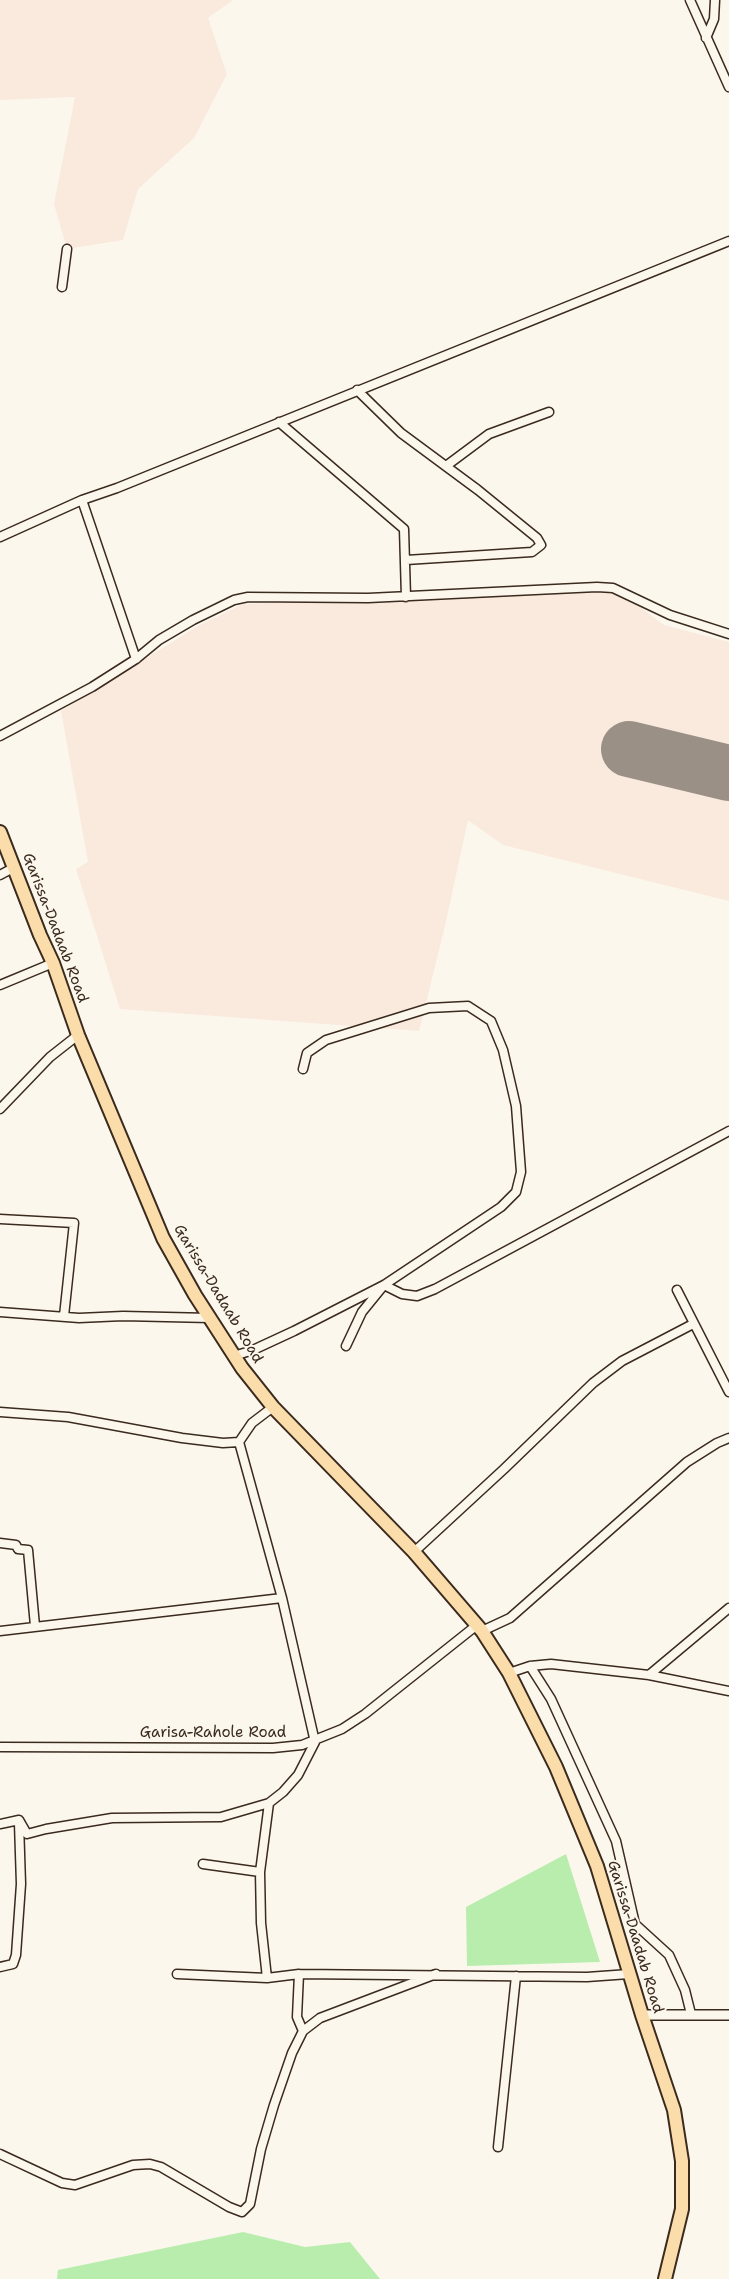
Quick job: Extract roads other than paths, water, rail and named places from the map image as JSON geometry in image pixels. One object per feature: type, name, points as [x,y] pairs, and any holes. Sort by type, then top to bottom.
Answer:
[{"type":"highway","name":"Garissa-Dadaab Road","points":[[0,832],[40,935],[53,963],[78,1035],[162,1238],[210,1318],[234,1356],[273,1407],[414,1552],[480,1628]]},
{"type":"highway","name":"Garissa-Daadab Road","points":[[480,1628],[509,1673],[531,1713],[569,1795],[597,1866],[629,1974],[674,2110],[682,2161],[682,2209],[665,2279]]},
{"type":"street","points":[[690,0],[729,87]]},
{"type":"street","points":[[706,38],[714,19],[715,0]]},
{"type":"street","points":[[0,537],[82,500],[117,488],[729,241]]},
{"type":"street","points":[[62,287],[67,249]]},
{"type":"street","points":[[357,390],[401,433],[537,538],[541,545],[532,552],[406,560]]},
{"type":"street","points":[[446,466],[489,434],[549,412]]},
{"type":"street","points":[[279,422],[404,529],[406,597]]},
{"type":"street","points":[[82,500],[136,659]]},
{"type":"street","points":[[0,736],[85,691],[136,659],[159,640],[193,620],[234,600],[248,597],[406,597],[597,587],[613,588],[670,616],[729,634]]},
{"type":"street","points":[[0,875],[15,867]]},
{"type":"street","points":[[0,985],[53,963]]},
{"type":"street","points":[[234,1356],[254,1350],[384,1285],[501,1207],[516,1192],[521,1172],[516,1115],[503,1050],[491,1022],[468,1006],[429,1008],[326,1040],[306,1053],[303,1069]]},
{"type":"street","points":[[0,1109],[50,1057],[78,1035]]},
{"type":"street","points":[[384,1285],[402,1294],[417,1296],[435,1289],[729,1131]]},
{"type":"street","points":[[0,1219],[74,1222],[64,1316]]},
{"type":"street","points":[[346,1346],[362,1312],[384,1285]]},
{"type":"street","points":[[677,1290],[729,1392]]},
{"type":"street","points":[[0,1312],[79,1318],[123,1316],[210,1318]]},
{"type":"street","points":[[414,1552],[593,1383],[622,1361],[694,1324]]},
{"type":"street","points":[[19,1820],[27,1834],[112,1818],[221,1818],[269,1803],[283,1792],[298,1775],[315,1742],[282,1598],[239,1442],[252,1423],[273,1407]]},
{"type":"street","points":[[0,1412],[68,1417],[182,1438],[223,1443],[239,1442]]},
{"type":"street","name":"Garisa-Rahole Road","points":[[0,1747],[273,1748],[315,1742],[342,1729],[365,1714],[480,1628],[510,1618],[687,1462],[717,1443],[729,1438]]},
{"type":"street","points":[[0,1543],[16,1545],[18,1549],[28,1550],[35,1626]]},
{"type":"street","points":[[0,1631],[282,1598]]},
{"type":"street","points":[[649,1675],[729,1608]]},
{"type":"street","points":[[509,1673],[530,1666],[552,1664],[649,1675],[729,1691]]},
{"type":"street","points":[[530,1666],[551,1699],[616,1841],[635,1924],[669,1955],[685,1990],[691,2014]]},
{"type":"street","points":[[267,1978],[261,1923],[260,1872],[269,1803]]},
{"type":"street","points":[[0,1824],[19,1820]]},
{"type":"street","points":[[0,1967],[13,1964],[16,1955],[21,1884],[19,1820]]},
{"type":"street","points":[[203,1864],[260,1872]]},
{"type":"street","points":[[177,1974],[267,1978],[300,1974],[587,1977],[629,1974]]},
{"type":"street","points":[[300,1974],[297,2017],[303,2031]]},
{"type":"street","points":[[0,2154],[62,2183],[75,2185],[133,2165],[155,2166],[170,2171],[230,2207],[242,2212],[250,2204],[261,2150],[274,2105],[292,2053],[303,2031],[320,2018],[436,1974]]},
{"type":"street","points":[[498,2147],[516,1976]]},
{"type":"street","points":[[642,2015],[729,2015]]}]
